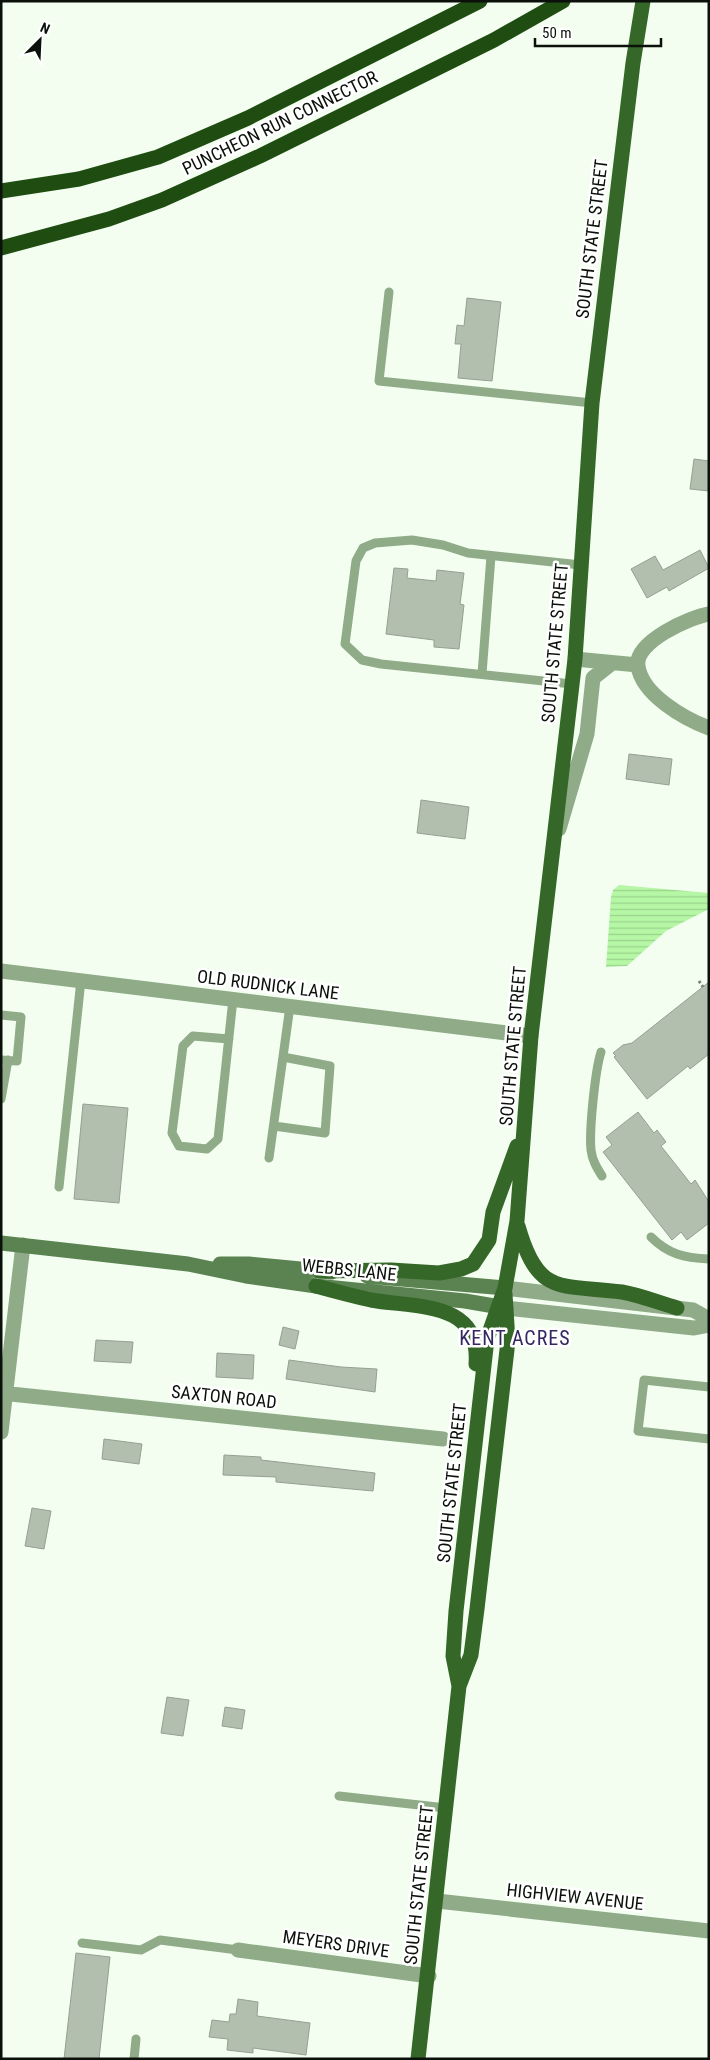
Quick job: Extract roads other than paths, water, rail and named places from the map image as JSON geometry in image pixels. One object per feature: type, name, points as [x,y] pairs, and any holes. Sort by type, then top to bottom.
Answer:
[{"type":"highway","name":"PUNCHEON RUN CONNECTOR","points":[[1,191],[79,179],[158,157],[248,118],[480,1]]},
{"type":"highway","name":"PUNCHEON RUN CONNECTOR","points":[[1,248],[109,219],[162,200],[260,156],[494,40],[563,1]]},
{"type":"main road","name":"SOUTH STATE STREET","points":[[459,1686],[453,1656],[466,1527],[487,1339],[502,1308],[517,1221],[531,1036],[575,659],[592,403],[633,63],[643,1]]},
{"type":"main road","points":[[318,1279],[391,1270],[439,1273],[473,1264],[489,1240],[493,1212],[524,1128]]},
{"type":"main road","points":[[517,1221],[530,1262],[538,1272],[557,1285],[624,1292],[677,1308]]},
{"type":"main road","points":[[318,1279],[372,1300],[439,1310],[459,1319],[468,1327],[477,1350],[465,1469],[466,1527]]},
{"type":"main road","name":"SOUTH STATE STREET","points":[[418,2059],[429,1976],[459,1686],[471,1655],[474,1636],[508,1341],[502,1308]]},
{"type":"street","points":[[709,614],[697,616],[672,628],[647,646],[640,655],[638,665],[644,681],[672,709],[690,720],[709,728]]},
{"type":"street","points":[[575,659],[638,665]]},
{"type":"street","points":[[553,852],[587,734],[593,678],[612,663]]},
{"type":"street","name":"OLD RUDNICK LANE","points":[[1,971],[531,1036]]},
{"type":"street","name":"WEBBS LANE","points":[[1,1243],[188,1264],[246,1276],[505,1288]]},
{"type":"street","points":[[1,1432],[3,1393],[22,1245]]},
{"type":"street","name":"WEBBS LANE","points":[[318,1279],[502,1308]]},
{"type":"street","points":[[505,1288],[693,1310],[709,1318]]},
{"type":"street","points":[[502,1308],[694,1328],[709,1325]]},
{"type":"street","name":"SAXTON ROAD","points":[[3,1393],[443,1439]]},
{"type":"street","name":"HIGHVIEW AVENUE","points":[[437,1901],[709,1931]]},
{"type":"street","name":"MEYERS DRIVE","points":[[238,1950],[429,1976]]},
{"type":"lane","points":[[389,292],[379,380],[592,403]]},
{"type":"lane","points":[[572,684],[380,664],[362,660],[345,644],[356,561],[363,548],[375,543],[412,540],[443,544],[468,553],[581,565]]},
{"type":"lane","points":[[482,674],[490,556]]},
{"type":"lane","points":[[60,1186],[81,980]]},
{"type":"lane","points":[[229,1038],[194,1036],[183,1046],[172,1133],[179,1146],[207,1149],[218,1139],[229,1038],[233,999]]},
{"type":"lane","points":[[270,1158],[290,1006]]},
{"type":"lane","points":[[1,1015],[21,1017],[17,1061],[5,1060],[1,1099]]},
{"type":"lane","points":[[601,1052],[596,1077],[591,1150],[594,1164],[602,1176]]},
{"type":"lane","points":[[274,1126],[325,1133],[330,1066],[283,1057]]},
{"type":"lane","points":[[651,1237],[661,1247],[675,1255],[709,1259]]},
{"type":"lane","points":[[709,1387],[644,1380],[638,1431],[709,1439]]},
{"type":"lane","points":[[339,1796],[446,1808]]},
{"type":"lane","points":[[82,1943],[140,1950],[160,1940],[238,1950]]},
{"type":"lane","points":[[134,2059],[136,2039]]},
{"type":"district","name":"KENT ACRES","points":[[515,1338]]}]
